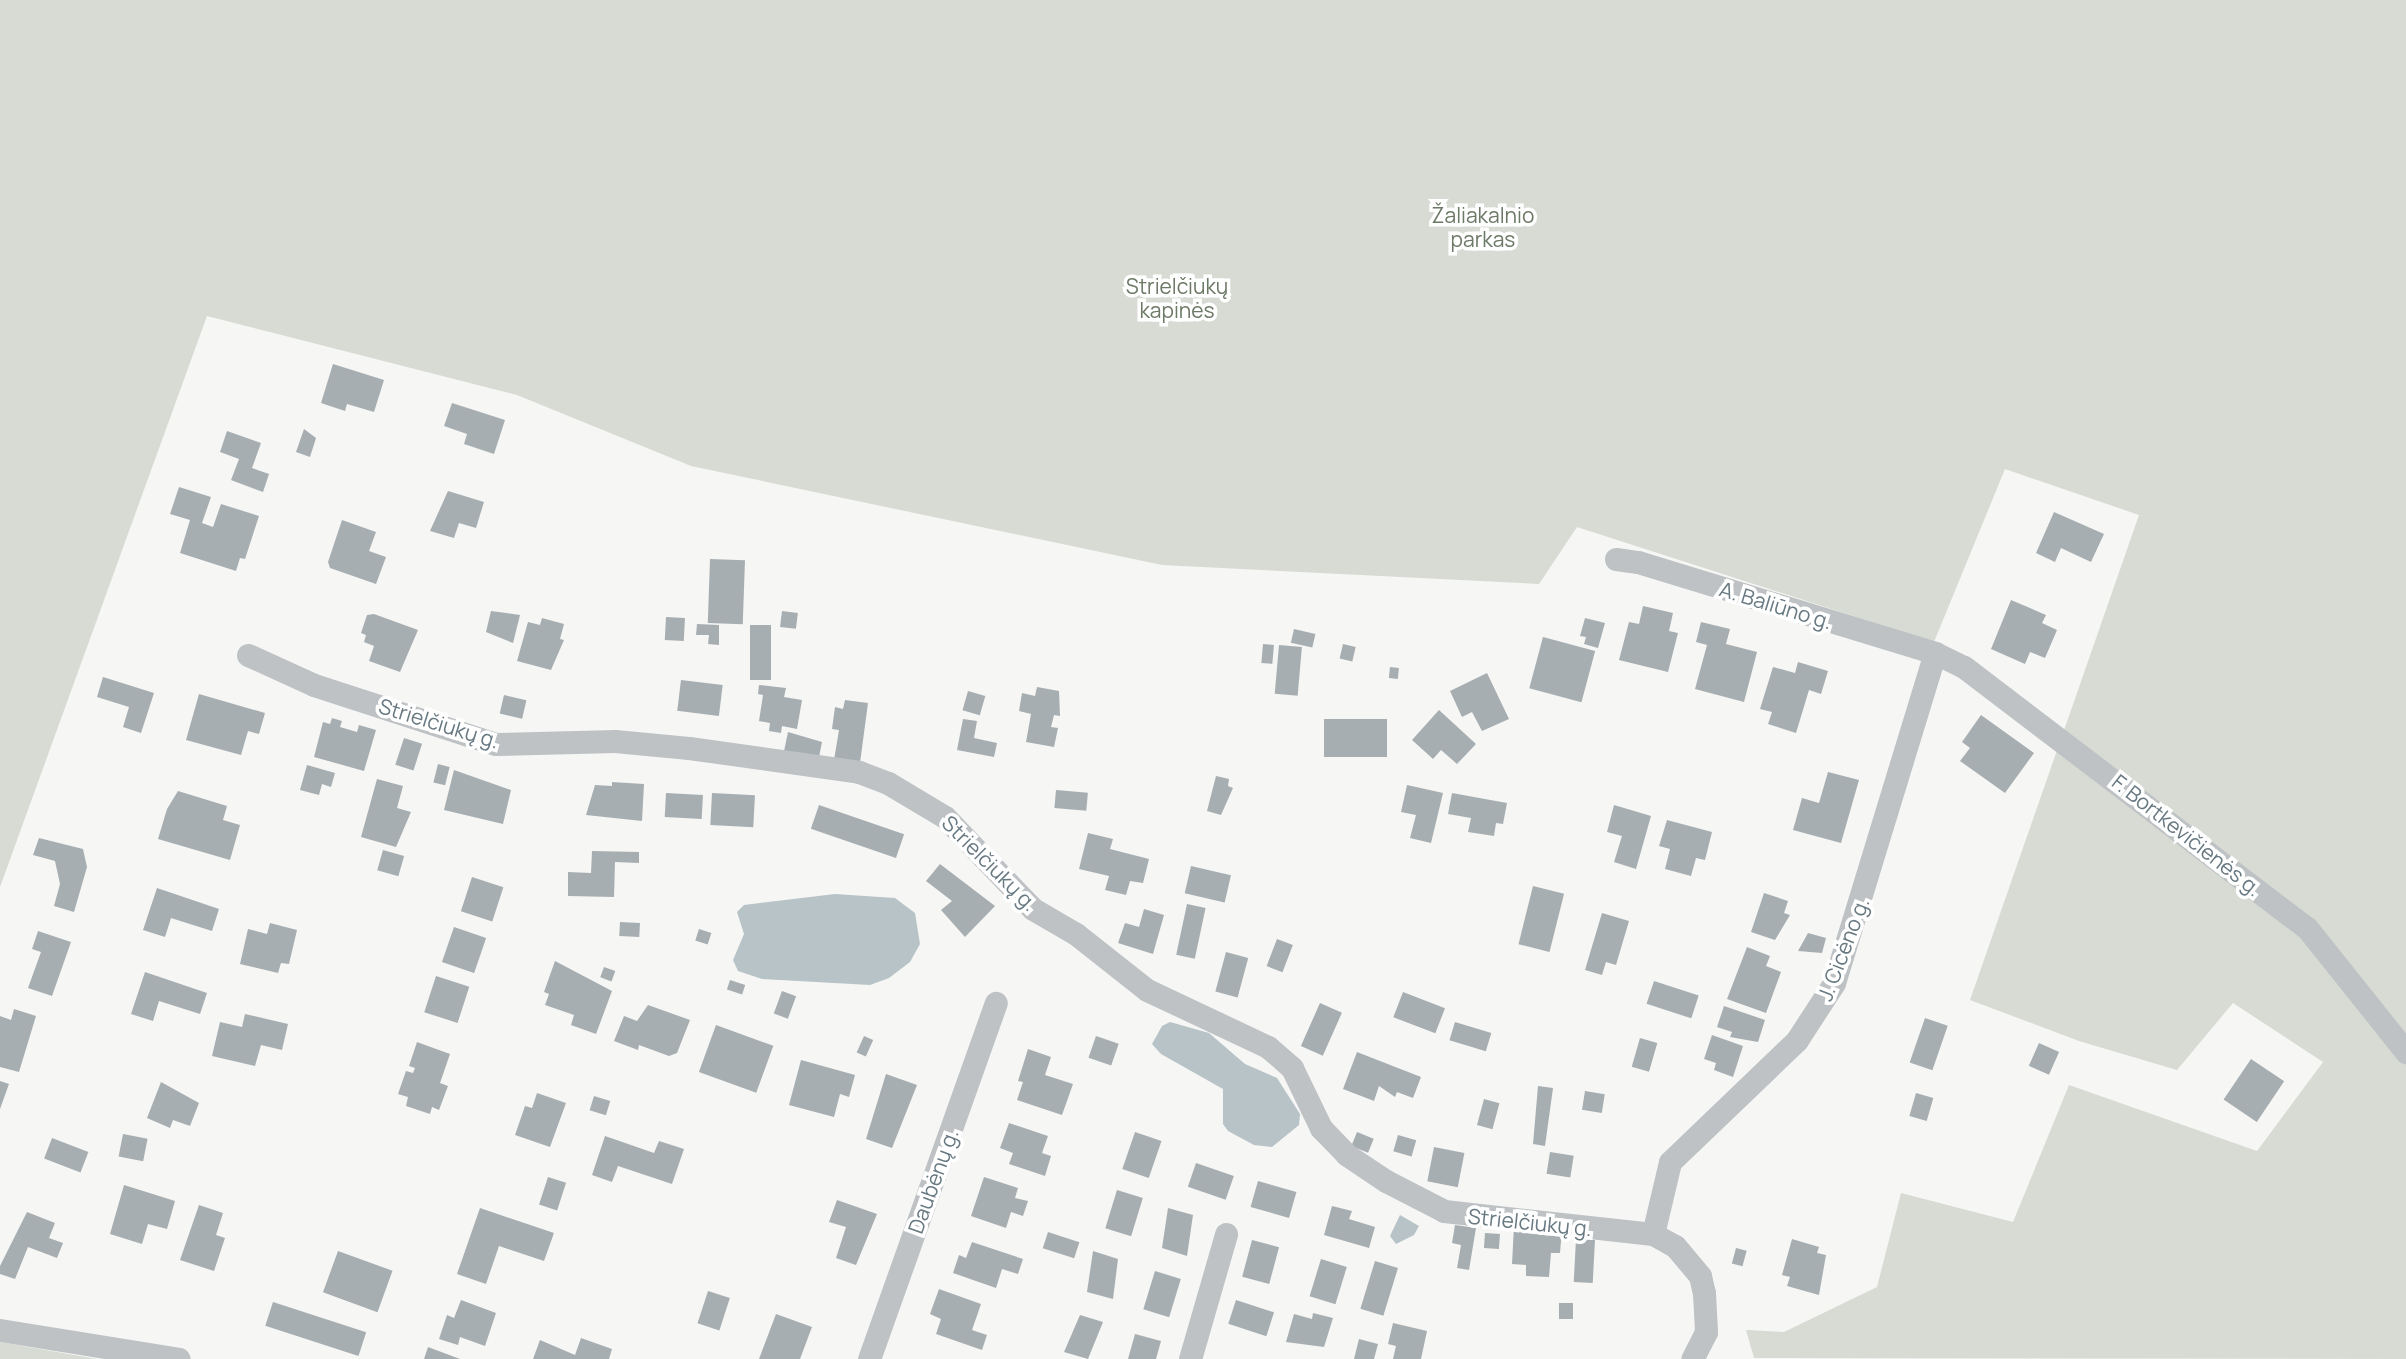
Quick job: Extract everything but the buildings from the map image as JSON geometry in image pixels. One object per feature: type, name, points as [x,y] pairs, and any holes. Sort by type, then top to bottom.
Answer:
[{"type":"street","name":"A. Baliūno g.","points":[[1616,559],[1638,562],[1935,653]]},
{"type":"street","name":"F. Bortkevičienės g.","points":[[1935,653],[1988,684],[2307,928],[2406,1052]]},
{"type":"street","name":"J. Cicėno g.","points":[[1653,1234],[1670,1162],[1797,1040],[1834,983],[1935,653]]},
{"type":"street","name":"Strielčiukų g.","points":[[248,655],[314,685],[496,744],[615,741],[689,748],[859,772],[888,783],[945,817],[1033,909],[1076,934],[1147,990],[1268,1047],[1292,1069],[1321,1128],[1346,1155],[1386,1181],[1444,1211],[1470,1217],[1525,1218],[1653,1234],[1675,1246],[1700,1276],[1706,1332],[1692,1359]]},
{"type":"street","name":"Daubėnų g.","points":[[869,1359],[996,1003]]},
{"type":"street","points":[[1190,1359],[1226,1234]]},
{"type":"street","points":[[0,1330],[179,1359]]},
{"type":"green space","points":[[0,0],[2406,0],[2406,1359],[1754,1358],[1746,1330],[1784,1332],[1877,1287],[1901,1193],[2013,1222],[2069,1085],[2257,1151],[2323,1062],[2233,1003],[2177,1070],[2079,1041],[1970,1000],[2139,515],[2005,469],[1934,642],[1577,527],[1539,584],[1162,565],[691,466],[517,395],[207,316],[0,887]]},
{"type":"green space","points":[[0,1342],[97,1359],[0,1359]]},
{"type":"shaded area","points":[[835,894],[895,898],[915,913],[920,944],[910,962],[889,978],[870,985],[762,979],[738,971],[733,960],[744,934],[737,912],[744,905]]},
{"type":"shaded area","points":[[1170,1022],[1209,1033],[1245,1064],[1277,1078],[1300,1114],[1299,1125],[1272,1147],[1254,1145],[1228,1131],[1223,1124],[1223,1089],[1161,1054],[1152,1044],[1162,1026]]},
{"type":"shaded area","points":[[1400,1215],[1419,1226],[1414,1235],[1396,1244],[1390,1236]]},
{"type":"park label","name":"Žaliakalnio parkas","points":[[1483,227]]},
{"type":"park label","name":"Strielčiukų kapinės","points":[[1177,298]]}]
